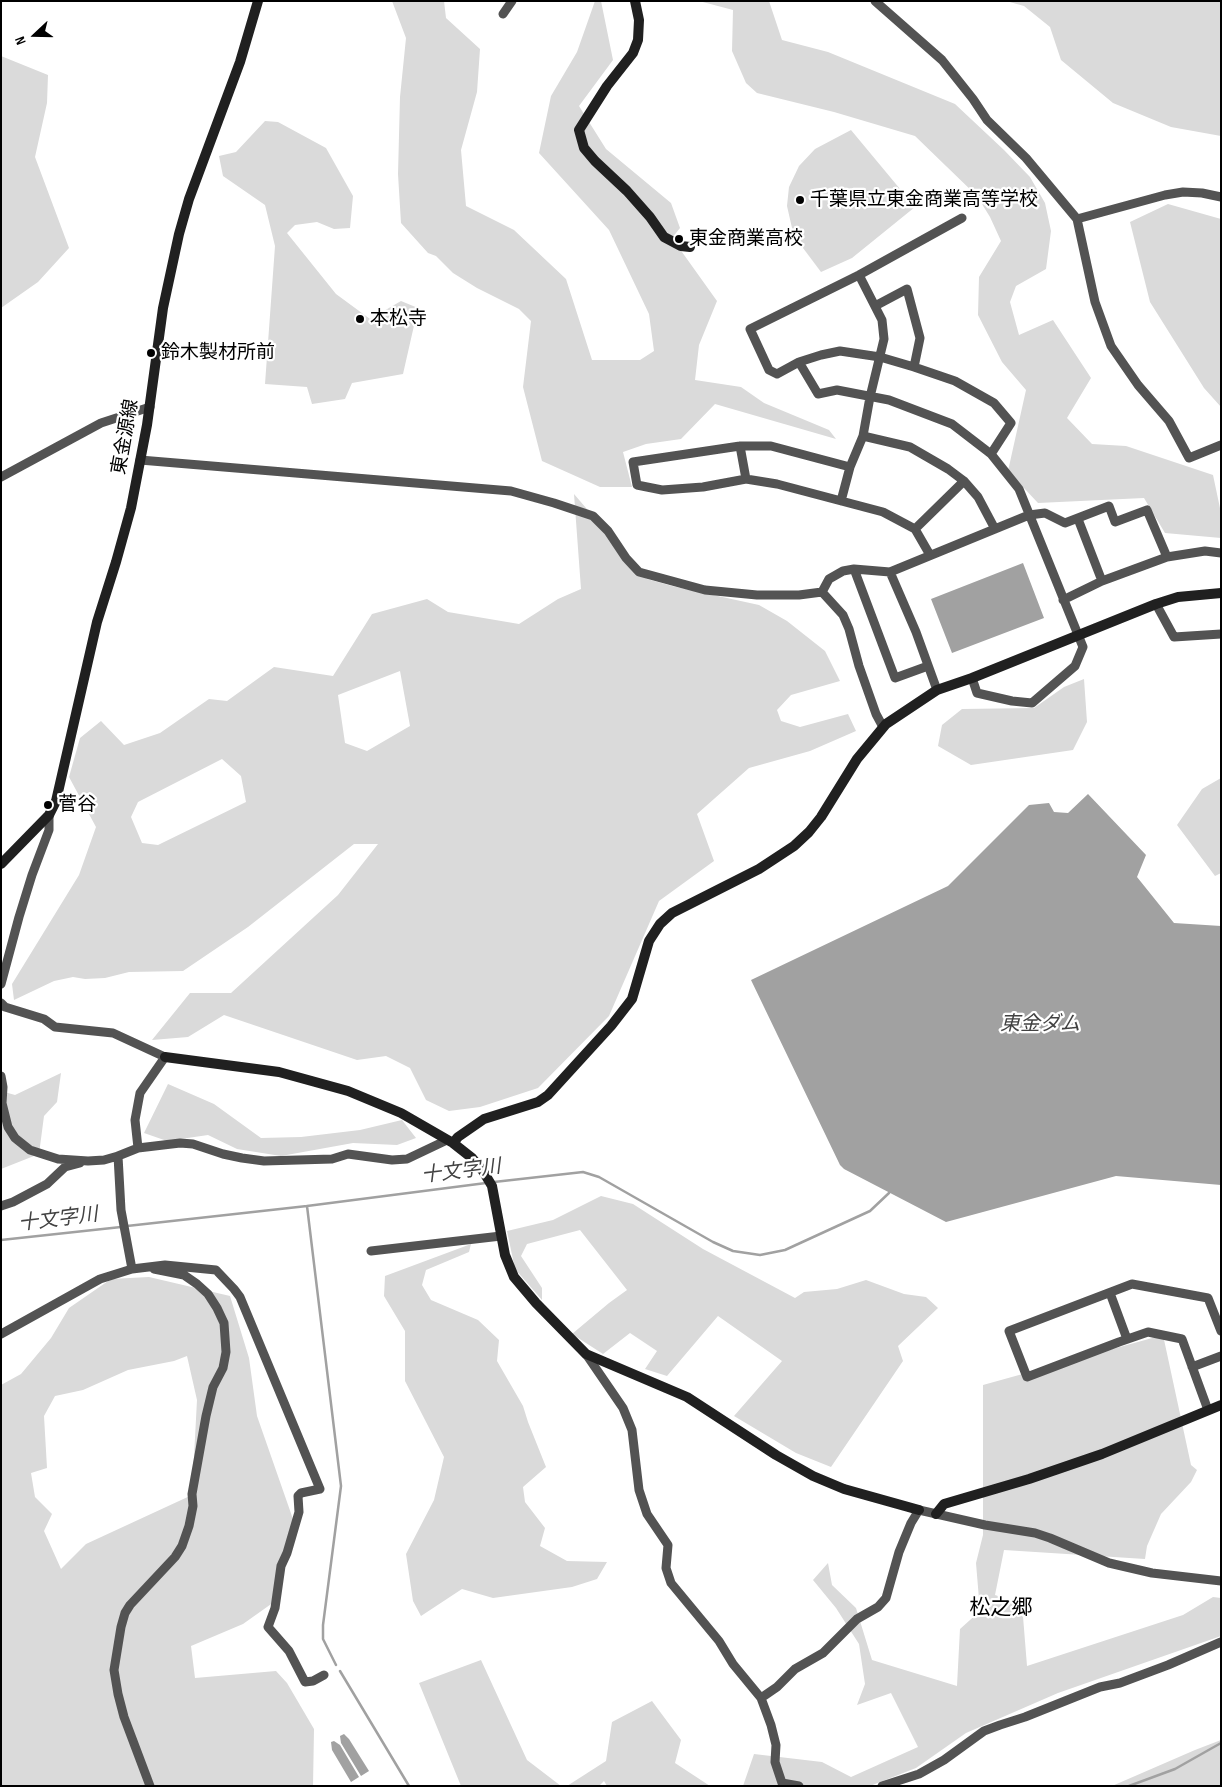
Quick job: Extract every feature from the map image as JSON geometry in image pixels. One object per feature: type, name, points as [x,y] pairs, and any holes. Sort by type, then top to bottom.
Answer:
[{"type":"street","name":"東金源線","points":[[1,864],[49,815],[56,801],[98,622],[126,526],[150,407],[163,308],[179,234],[189,199],[240,62],[258,1]]},
{"type":"street","points":[[503,14],[512,1]]},
{"type":"street","points":[[635,1],[639,20],[638,40],[633,53],[607,86],[579,130],[584,148],[627,191],[650,217],[664,237],[681,246],[690,247]]},
{"type":"street","points":[[875,1],[942,60],[988,120],[1026,158],[1077,219],[1095,302],[1114,352],[1138,386],[1169,421],[1189,458],[1221,445]]},
{"type":"street","points":[[1077,219],[1165,195],[1183,192],[1221,197]]},
{"type":"street","points":[[962,218],[859,275],[750,329],[769,370],[777,374],[800,362],[840,351],[880,357],[955,381],[994,403],[1011,422],[991,454]]},
{"type":"street","points":[[841,501],[850,467],[863,436],[884,339],[882,320],[859,275]]},
{"type":"street","points":[[875,306],[907,290],[920,338],[914,367]]},
{"type":"street","points":[[800,362],[818,394],[837,390],[889,400],[952,424],[991,454],[1019,489],[1083,647],[1076,666],[1032,703],[1012,701],[977,693],[972,678]]},
{"type":"street","points":[[1,477],[101,423],[150,407]]},
{"type":"street","points":[[863,436],[910,447],[948,469],[964,481],[978,497],[995,529]]},
{"type":"street","points":[[850,467],[771,446],[740,446],[633,462],[638,485],[662,490],[703,487],[746,480],[777,484],[884,512],[915,529],[930,555]]},
{"type":"street","points":[[740,446],[746,480]]},
{"type":"street","points":[[140,460],[511,491],[593,516],[608,531],[626,558],[639,572],[705,590],[757,595],[799,595],[822,592]]},
{"type":"street","points":[[915,529],[964,481]]},
{"type":"street","points":[[822,592],[829,579],[843,571],[890,572],[1029,515],[1045,513],[1065,523],[1109,506],[1116,522],[1147,510],[1167,557]]},
{"type":"street","points":[[1078,519],[1102,580]]},
{"type":"street","points":[[1063,600],[1102,580],[1167,557],[1205,551],[1221,552]]},
{"type":"street","points":[[854,570],[895,678],[928,666]]},
{"type":"street","points":[[890,572],[916,632],[937,690]]},
{"type":"street","points":[[822,592],[843,615],[876,714],[883,727]]},
{"type":"street","points":[[1,1076],[4,1115],[8,1127],[20,1143],[43,1156],[88,1161],[104,1160],[138,1148],[180,1143],[193,1144],[242,1158],[264,1161],[332,1159],[348,1154],[392,1160],[407,1159],[458,1137],[484,1119],[538,1102],[548,1095],[628,1006],[650,941],[660,924],[672,913],[759,869],[794,846],[809,832],[857,759],[883,727],[937,690],[972,678],[1156,604],[1178,597],[1221,594]]},
{"type":"street","points":[[1156,604],[1174,637],[1221,634]]},
{"type":"street","points":[[1,984],[32,875],[49,830],[49,815]]},
{"type":"street","points":[[1,1003],[5,1007],[44,1019],[55,1027],[113,1033],[165,1057],[278,1072],[348,1091],[401,1113],[450,1141],[472,1158],[492,1186],[504,1255],[514,1277],[536,1304],[586,1354],[623,1408],[632,1430],[639,1490],[647,1514],[668,1545],[666,1568],[671,1583],[719,1641],[732,1664],[761,1698],[776,1745],[775,1762],[782,1784],[799,1786]]},
{"type":"street","points":[[138,1148],[135,1120],[140,1094],[165,1057]]},
{"type":"street","points":[[118,1156],[121,1210],[132,1269]]},
{"type":"street","points":[[1,1206],[13,1202],[46,1184],[65,1168],[88,1161]]},
{"type":"street","points":[[371,1252],[501,1236]]},
{"type":"street","points":[[1,1334],[100,1279],[132,1269],[165,1265],[216,1270],[240,1298],[320,1488],[301,1493],[298,1496],[299,1512],[290,1546],[281,1566],[275,1608],[268,1627],[289,1651],[305,1682],[313,1681],[324,1675]]},
{"type":"street","points":[[148,1268],[184,1276],[208,1294],[224,1323],[226,1352],[223,1368],[213,1387],[206,1416],[192,1494],[193,1506],[182,1546],[175,1557],[130,1605],[124,1613],[121,1627],[114,1670],[118,1694],[124,1717],[150,1786]]},
{"type":"street","points":[[1208,1410],[1182,1339],[1148,1332],[1027,1377],[1010,1331],[1132,1284],[1208,1298],[1221,1331]]},
{"type":"street","points":[[1110,1293],[1127,1339]]},
{"type":"street","points":[[586,1354],[688,1397],[813,1476],[844,1489],[936,1514],[985,1525],[1035,1533],[1109,1563],[1152,1573],[1221,1581]]},
{"type":"street","points":[[1192,1367],[1221,1356]]},
{"type":"street","points":[[936,1514],[944,1504],[1029,1479],[1102,1454],[1221,1405]]},
{"type":"street","points":[[761,1698],[777,1687],[795,1669],[823,1653],[857,1619],[878,1606],[886,1598],[899,1552],[911,1523],[920,1510]]},
{"type":"street","points":[[882,1786],[918,1774],[944,1760],[984,1731],[1100,1687],[1120,1683],[1160,1668],[1221,1642]]},
{"type":"shaded area","points":[[392,1],[444,1],[446,18],[480,49],[477,92],[461,150],[466,206],[514,230],[566,279],[592,360],[640,360],[654,351],[649,314],[609,230],[539,153],[551,96],[577,52],[595,1],[601,1],[613,60],[579,106],[606,149],[671,203],[680,228],[672,238],[717,301],[699,345],[695,380],[741,387],[764,403],[829,430],[836,439],[715,404],[681,439],[646,444],[623,452],[632,487],[600,487],[542,461],[523,387],[531,321],[519,309],[477,288],[453,273],[436,256],[428,253],[401,223],[398,174],[400,97],[406,38]]},
{"type":"shaded area","points":[[699,1],[769,1],[782,40],[828,52],[955,104],[1004,150],[1030,177],[1045,203],[1051,231],[1046,269],[1016,286],[1010,302],[1019,335],[1053,320],[1091,378],[1067,418],[1092,444],[1126,446],[1213,475],[1221,513],[1221,538],[1165,533],[1144,498],[1038,503],[1008,471],[1026,390],[1002,362],[978,315],[979,277],[1001,241],[990,217],[977,196],[915,136],[834,112],[757,93],[746,83],[732,51],[733,10]]},
{"type":"shaded area","points":[[1006,1],[1221,1],[1221,136],[1171,127],[1113,103],[1061,60],[1050,27],[1024,6]]},
{"type":"shaded area","points":[[1,56],[48,75],[47,103],[35,157],[69,248],[38,282],[1,308]]},
{"type":"shaded area","points":[[265,121],[278,122],[326,148],[353,196],[350,228],[334,229],[317,222],[295,225],[287,233],[336,294],[370,319],[401,301],[418,308],[403,374],[352,383],[345,399],[312,404],[307,387],[265,384],[275,246],[265,205],[223,176],[219,156],[236,152]]},
{"type":"shaded area","points":[[851,130],[915,207],[852,258],[821,272],[800,244],[792,228],[787,206],[789,187],[799,166],[815,149]]},
{"type":"shaded area","points":[[1168,204],[1221,219],[1221,407],[1204,388],[1150,302],[1130,222]]},
{"type":"shaded area","points":[[574,494],[647,579],[759,605],[787,621],[825,651],[840,681],[791,695],[777,710],[781,721],[800,727],[848,714],[856,731],[810,751],[749,768],[697,814],[714,861],[659,901],[609,1016],[538,1088],[480,1107],[449,1111],[426,1100],[410,1068],[386,1056],[357,1060],[224,1015],[188,1037],[152,1040],[190,993],[231,993],[338,895],[378,844],[354,844],[248,927],[183,971],[129,972],[105,978],[85,979],[73,977],[54,981],[14,1000],[12,984],[79,875],[96,827],[69,777],[80,738],[101,721],[124,745],[160,733],[209,699],[227,701],[274,667],[333,676],[372,614],[427,599],[448,612],[519,624],[558,599],[581,589]],"holes":[[[400,671],[410,726],[367,751],[345,743],[338,695]],[[222,759],[241,776],[246,802],[158,845],[142,843],[131,817],[138,802]]]},
{"type":"shaded area","points":[[1084,679],[1087,722],[1073,750],[971,765],[938,746],[942,725],[962,709],[1034,708],[1064,687]]},
{"type":"shaded area","points":[[1221,778],[1221,873],[1215,876],[1177,825],[1202,789]]},
{"type":"shaded area","points":[[61,1073],[57,1102],[44,1116],[39,1154],[1,1169],[1,1091],[15,1095]]},
{"type":"shaded area","points":[[168,1084],[214,1104],[261,1138],[301,1137],[360,1130],[402,1120],[416,1138],[397,1145],[353,1143],[281,1156],[237,1149],[208,1135],[167,1141],[144,1133]]},
{"type":"shaded area","points":[[601,1196],[633,1204],[703,1249],[795,1298],[804,1292],[837,1289],[866,1280],[904,1294],[926,1297],[938,1308],[898,1346],[903,1361],[831,1467],[796,1453],[734,1416],[782,1361],[718,1316],[667,1376],[645,1369],[657,1351],[630,1333],[603,1354],[572,1334],[627,1290],[580,1230],[527,1244],[521,1256],[542,1288],[542,1300],[515,1269],[507,1231],[553,1220]]},
{"type":"shaded area","points":[[471,1244],[469,1252],[426,1270],[422,1285],[431,1300],[478,1320],[499,1340],[497,1361],[523,1406],[546,1467],[523,1487],[525,1502],[545,1528],[540,1546],[567,1561],[607,1562],[597,1579],[572,1587],[493,1598],[462,1589],[421,1616],[413,1601],[406,1554],[434,1500],[444,1457],[405,1381],[405,1331],[384,1296],[385,1276]]},
{"type":"shaded area","points":[[149,1277],[230,1296],[249,1358],[257,1416],[294,1522],[274,1602],[243,1624],[191,1646],[195,1678],[276,1671],[287,1683],[314,1729],[313,1786],[1,1786],[1,1385],[21,1374],[51,1338],[69,1308],[111,1279]],"holes":[[[187,1356],[197,1400],[192,1495],[86,1544],[61,1569],[44,1531],[52,1514],[35,1497],[31,1473],[47,1468],[44,1416],[55,1396],[83,1390],[128,1370],[174,1361]]]},
{"type":"shaded area","points":[[1163,1335],[1191,1465],[1197,1470],[1191,1482],[1161,1514],[1147,1546],[1145,1559],[1004,1550],[995,1595],[1022,1604],[1027,1666],[1183,1615],[1213,1597],[1221,1598],[1221,1636],[1058,1693],[966,1733],[916,1768],[870,1786],[743,1786],[754,1754],[822,1762],[851,1777],[918,1747],[891,1693],[857,1705],[865,1684],[859,1644],[836,1608],[813,1580],[828,1563],[832,1585],[856,1608],[872,1660],[957,1686],[960,1629],[980,1611],[976,1563],[983,1535],[983,1385]]},
{"type":"shaded area","points":[[481,1660],[527,1760],[561,1786],[461,1786],[419,1683]]},
{"type":"shaded area","points":[[652,1701],[681,1740],[675,1763],[710,1786],[607,1786],[604,1781],[599,1786],[567,1786],[606,1761],[612,1722]]},
{"type":"shaded area","points":[[1221,1740],[1221,1786],[1112,1786],[1195,1750]]},
{"type":"water","points":[[1023,563],[1044,618],[952,653],[931,599]]},
{"type":"water","name":"東金ダム","points":[[1088,794],[1146,855],[1137,877],[1174,923],[1221,926],[1221,1185],[1116,1176],[946,1222],[844,1169],[840,1165],[751,980],[948,886],[1029,805],[1049,803],[1054,812],[1068,813]]},
{"type":"water","points":[[344,1734],[369,1771],[361,1776],[341,1743],[340,1736]]},
{"type":"water","points":[[334,1741],[340,1745],[359,1777],[351,1782],[332,1750],[331,1742]]},
{"type":"waterway","name":"十文字川","points":[[494,1182],[583,1172],[599,1177],[713,1242],[733,1251],[760,1255],[785,1250],[870,1211],[889,1193]]},
{"type":"waterway","name":"十文字川","points":[[127,1226],[307,1206],[486,1183]]},
{"type":"waterway","points":[[307,1206],[341,1486],[323,1625],[323,1639],[336,1665]]},
{"type":"waterway","name":"十文字川","points":[[1,1240],[121,1227]]},
{"type":"waterway","points":[[340,1671],[409,1786]]},
{"type":"waterway","points":[[1129,1786],[1175,1769],[1221,1743]]},
{"type":"place","name":"千葉県立東金商業高等学校","points":[[800,200]]},
{"type":"place","name":"東金商業高校","points":[[679,239]]},
{"type":"place","name":"本松寺","points":[[360,319]]},
{"type":"place","name":"鈴木製材所前","points":[[151,353]]},
{"type":"place","name":"菅谷","points":[[48,805]]},
{"type":"district","name":"松之郷","points":[[1001,1609]]}]
